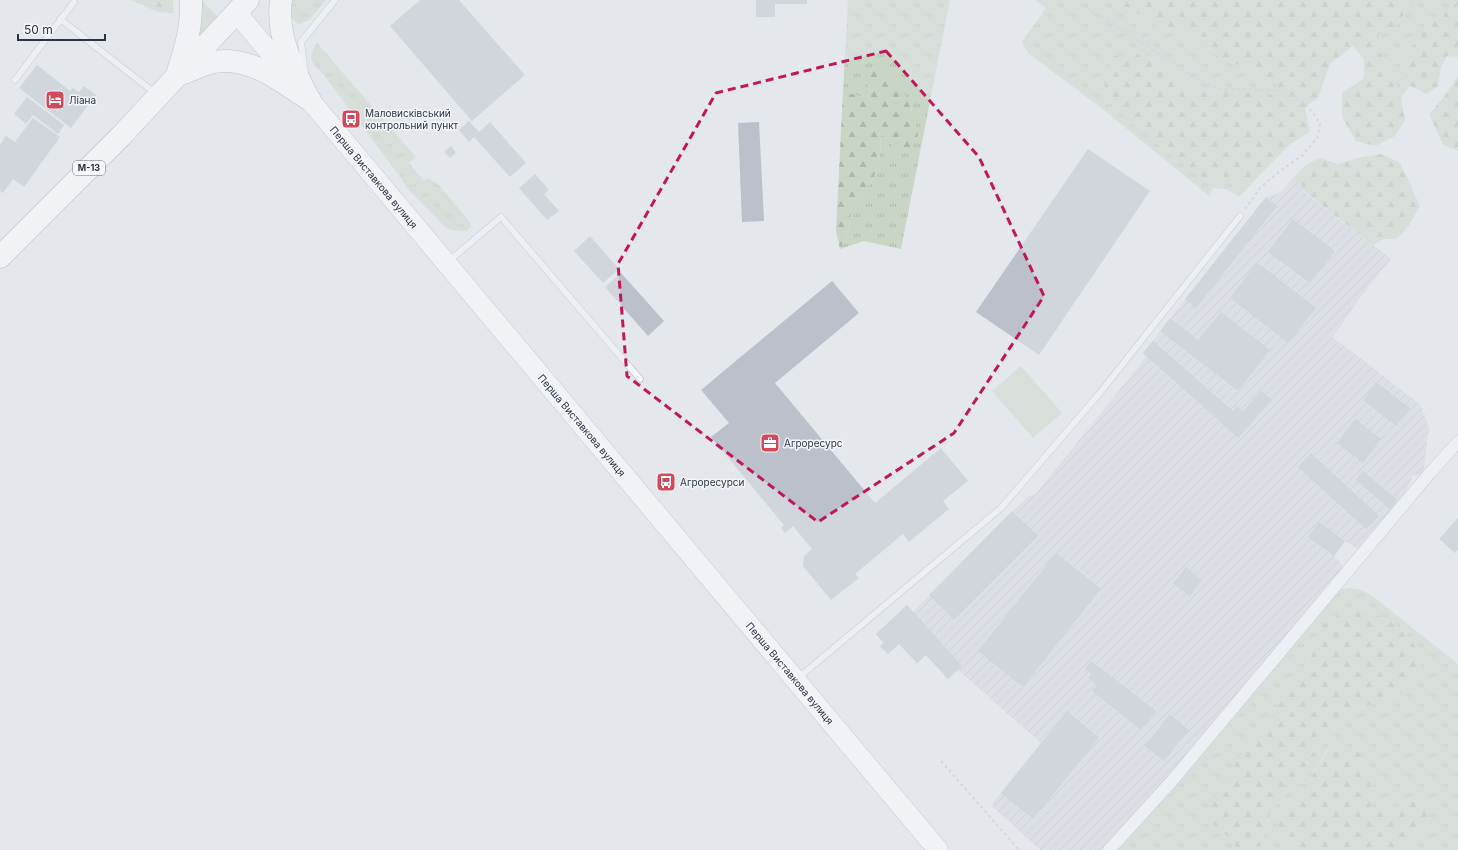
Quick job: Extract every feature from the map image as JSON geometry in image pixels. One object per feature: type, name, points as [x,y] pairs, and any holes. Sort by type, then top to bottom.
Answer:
[{"type":"highway","points":[[177,76],[189,35],[192,16],[191,0]]},
{"type":"highway","points":[[281,0],[281,28],[286,50],[291,64],[310,100]]},
{"type":"highway","name":"М-13","points":[[0,257],[159,96],[237,4]]},
{"type":"highway","points":[[177,76],[222,61],[246,63],[269,73],[310,100]]},
{"type":"main road","name":"Перша Виставкова вулиця","points":[[237,4],[310,100],[938,850]]},
{"type":"street","points":[[1109,850],[1171,782],[1429,474],[1458,442]]},
{"type":"lane","points":[[310,100],[301,42],[335,0]]},
{"type":"lane","points":[[14,80],[74,2]]},
{"type":"lane","points":[[60,19],[159,96]]},
{"type":"lane","points":[[446,264],[500,216],[640,379]]},
{"type":"lane","points":[[796,680],[1001,508],[1099,394],[1240,216]]},
{"type":"path","points":[[1086,7],[1204,83],[1219,88],[1271,90],[1287,94],[1303,102],[1314,112],[1320,124],[1318,138],[1303,155],[1281,170],[1261,187],[1240,216]]},
{"type":"path","points":[[941,761],[1020,850]]},
{"type":"highlighted area","points":[[886,51],[979,157],[1044,296],[954,433],[818,522],[627,376],[618,264],[716,93]]},
{"type":"shaded area","points":[[1293,178],[1302,185],[1300,189],[1391,259],[1359,299],[1333,337],[1421,405],[1429,428],[1423,474],[1413,475],[1401,500],[1359,550],[1345,541],[1334,556],[1344,567],[1160,786],[1101,850],[1040,850],[991,805],[1041,743],[958,670],[948,679],[926,655],[917,663],[899,644],[888,654],[880,646],[884,643],[876,634],[907,605],[913,612],[1027,497],[1035,495],[1146,357],[1143,353],[1266,197],[1280,193]]},
{"type":"green space","points":[[131,0],[173,0],[174,13],[158,12]]},
{"type":"green space","points":[[198,0],[202,0],[218,17],[201,35],[199,33]]},
{"type":"green space","points":[[289,0],[326,0],[309,20],[300,24],[292,18]]},
{"type":"green space","points":[[848,0],[950,0],[901,249],[864,241],[840,249],[848,231],[852,208],[874,177],[880,155],[881,136],[888,134],[893,148],[912,110],[897,84],[887,75],[873,67],[865,81],[871,90],[868,97],[861,97],[843,91]]},
{"type":"green space","points":[[1035,0],[1110,0],[1145,17],[1165,32],[1185,32],[1223,59],[1256,72],[1278,84],[1273,95],[1236,89],[1196,92],[1144,54],[1128,119],[1170,154],[1205,179],[1252,183],[1241,195],[1238,196],[1226,189],[1213,188],[1209,196],[1105,111],[1028,53],[1022,42],[1046,8]]},
{"type":"green space","points":[[1110,0],[1415,0],[1394,27],[1380,32],[1376,47],[1389,67],[1401,97],[1405,120],[1395,136],[1375,146],[1356,141],[1342,117],[1342,93],[1364,78],[1364,59],[1353,46],[1330,64],[1318,98],[1305,107],[1310,132],[1290,144],[1252,183],[1220,181],[1204,178],[1183,164],[1135,126],[1112,103],[1105,90],[1105,80],[1107,71],[1114,56],[1144,54],[1196,92],[1236,89],[1273,95],[1278,84],[1256,72],[1223,59],[1185,32],[1165,32],[1145,17]]},
{"type":"green space","points":[[1415,0],[1458,0],[1419,36],[1404,59],[1410,86],[1401,97],[1389,67],[1376,47],[1380,32],[1394,27]]},
{"type":"green space","points":[[1458,0],[1458,57],[1447,56],[1441,67],[1438,86],[1427,94],[1410,86],[1404,59],[1419,36]]},
{"type":"green space","points":[[317,43],[416,157],[409,163],[424,181],[427,178],[438,184],[470,222],[471,226],[468,230],[452,230],[446,228],[407,188],[323,74],[313,64],[311,57]]},
{"type":"green space","points":[[873,67],[887,74],[900,87],[914,118],[918,135],[909,150],[899,153],[893,148],[888,134],[881,136],[880,155],[874,177],[852,208],[848,231],[840,249],[836,231],[843,91],[861,97],[868,97],[871,90],[865,81],[867,68]]},
{"type":"green space","points":[[1458,77],[1458,151],[1443,145],[1429,114]]},
{"type":"green space","points":[[1382,154],[1400,163],[1420,206],[1408,227],[1396,239],[1384,239],[1373,245],[1300,188],[1302,185],[1293,178],[1307,164],[1320,158],[1338,164],[1362,157]]},
{"type":"green space","points":[[1021,366],[1062,413],[1033,438],[992,391]]},
{"type":"green space","points":[[1350,588],[1362,590],[1375,598],[1458,664],[1458,850],[1406,850],[1428,821],[1416,800],[1382,812],[1371,807],[1371,787],[1327,749],[1311,779],[1277,815],[1280,834],[1293,846],[1294,850],[1240,850],[1261,846],[1270,813],[1342,719],[1366,706],[1398,697],[1415,645],[1395,624],[1357,605],[1321,625],[1306,668],[1264,726],[1240,756],[1211,823],[1227,836],[1239,850],[1116,850],[1172,791],[1333,594],[1341,589]]},
{"type":"green space","points":[[1357,605],[1395,624],[1415,645],[1421,666],[1410,684],[1398,697],[1366,706],[1342,719],[1270,813],[1261,846],[1239,850],[1227,836],[1211,823],[1211,804],[1240,756],[1264,726],[1306,668],[1321,625]]},
{"type":"green space","points":[[1354,747],[1365,760],[1371,787],[1371,807],[1382,812],[1417,800],[1432,808],[1428,821],[1406,850],[1294,850],[1293,846],[1280,834],[1277,815],[1311,779],[1328,749]]},
{"type":"building","points":[[420,0],[459,0],[525,75],[472,121],[390,26]]},
{"type":"building","points":[[756,0],[807,0],[807,4],[775,4],[775,17],[756,17]]},
{"type":"building","points":[[37,65],[70,91],[73,88],[79,92],[84,86],[96,95],[71,128],[19,88]]},
{"type":"building","points":[[27,97],[64,125],[58,134],[33,115],[26,124],[14,114]]},
{"type":"building","points":[[33,118],[60,137],[24,187],[13,179],[3,193],[0,191],[0,145],[6,136],[15,142]]},
{"type":"building","points":[[469,121],[479,132],[490,122],[526,163],[510,177],[474,137],[469,142],[459,130]]},
{"type":"building","points":[[759,122],[764,221],[742,222],[738,123]]},
{"type":"building","points":[[451,146],[456,153],[450,158],[444,152]]},
{"type":"building","points":[[1088,149],[1150,191],[1039,355],[976,312]]},
{"type":"building","points":[[535,174],[549,190],[544,194],[559,211],[547,220],[519,188]]},
{"type":"building","points":[[1266,197],[1277,206],[1196,308],[1185,299]]},
{"type":"building","points":[[1293,219],[1335,251],[1310,283],[1268,252]]},
{"type":"building","points":[[590,236],[619,269],[603,283],[574,251]]},
{"type":"building","points":[[1257,262],[1316,308],[1288,343],[1230,298]]},
{"type":"building","points":[[621,273],[664,321],[648,336],[605,287]]},
{"type":"building","name":"Агроресурс","points":[[832,281],[859,313],[775,383],[875,503],[941,448],[968,481],[943,501],[949,509],[909,542],[903,534],[855,574],[859,578],[831,600],[803,566],[804,556],[812,549],[793,526],[785,533],[781,528],[784,525],[711,437],[729,423],[701,390]]},
{"type":"building","points":[[1221,312],[1270,350],[1238,391],[1160,331],[1170,318],[1198,340]]},
{"type":"building","points":[[1153,341],[1233,411],[1237,406],[1243,411],[1261,391],[1272,400],[1238,438],[1143,353]]},
{"type":"building","points":[[1376,382],[1410,408],[1396,426],[1363,400]]},
{"type":"building","points":[[1355,419],[1381,439],[1363,463],[1337,443]]},
{"type":"building","points":[[1311,453],[1379,516],[1366,529],[1298,467]]},
{"type":"building","points":[[1363,471],[1397,500],[1390,509],[1356,480]]},
{"type":"building","points":[[1012,511],[1038,536],[954,620],[929,595]]},
{"type":"building","points":[[1458,518],[1458,550],[1455,553],[1439,539]]},
{"type":"building","points":[[1319,522],[1345,541],[1334,556],[1308,537]]},
{"type":"building","points":[[1056,553],[1101,589],[1023,687],[978,651]]},
{"type":"building","points":[[1186,567],[1202,580],[1190,596],[1173,584]]},
{"type":"building","points":[[907,605],[962,666],[948,679],[926,655],[917,663],[899,644],[888,654],[880,646],[884,643],[876,634]]},
{"type":"building","points":[[1091,661],[1156,711],[1141,730],[1092,691],[1097,685],[1088,678],[1091,674],[1085,669]]},
{"type":"building","points":[[1067,711],[1099,738],[1033,819],[1001,793]]},
{"type":"building","points":[[1170,714],[1189,730],[1164,761],[1145,746]]},
{"type":"place","name":"Ліана","points":[[55,100]]},
{"type":"place","name":"Маловисківський контрольний пункт","points":[[351,119]]},
{"type":"place","name":"Агроресурс","points":[[770,443]]},
{"type":"place","name":"Агроресурси","points":[[666,482]]}]
